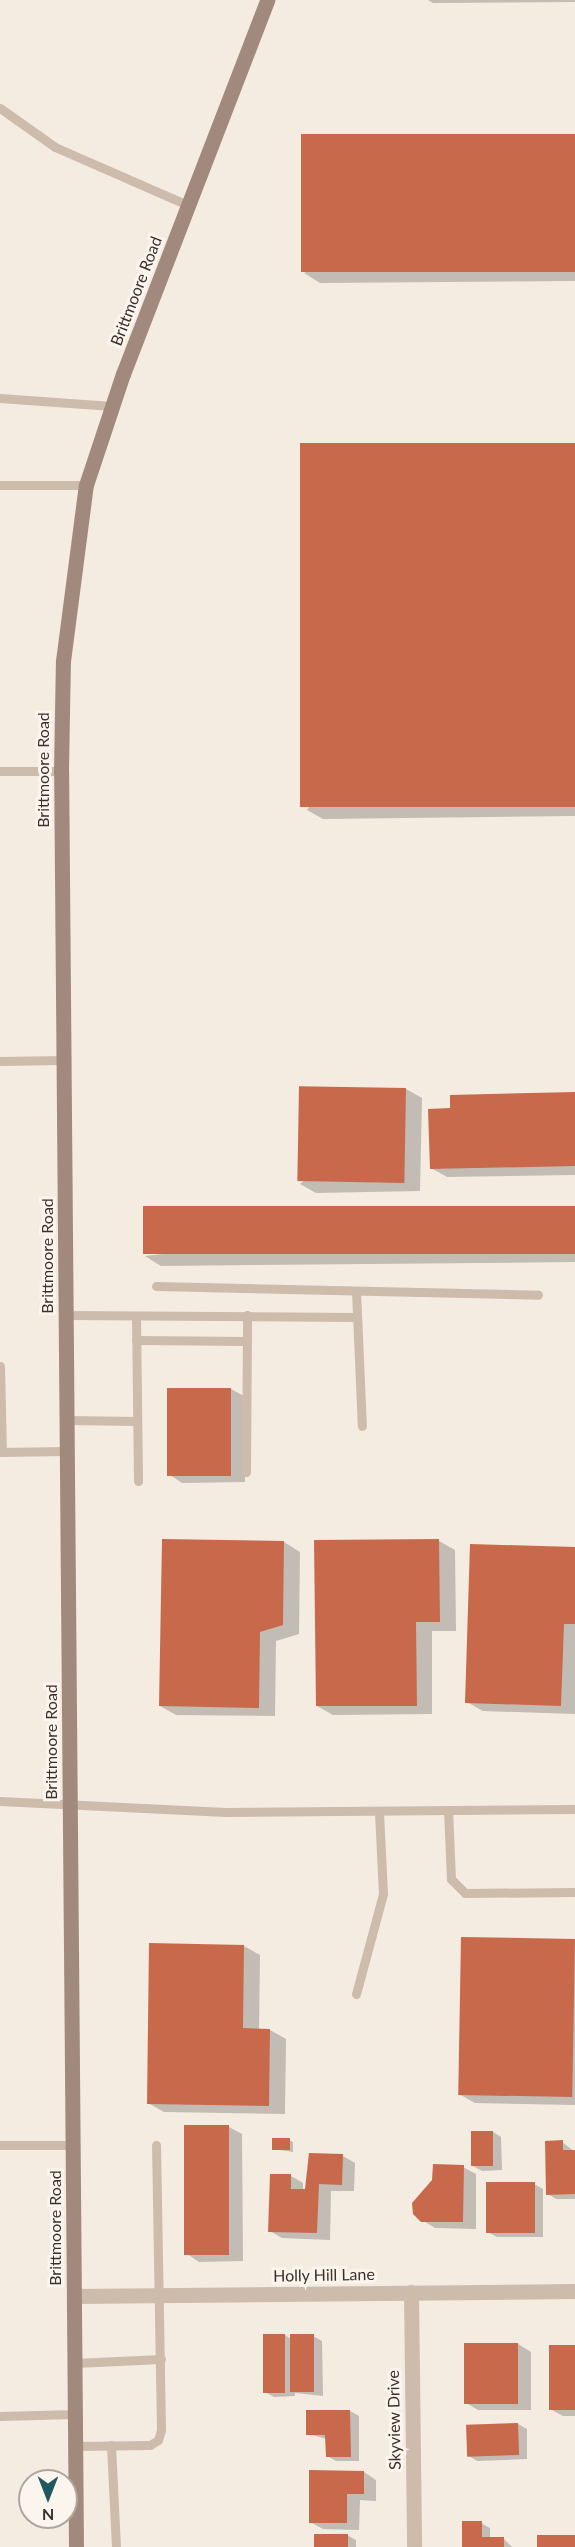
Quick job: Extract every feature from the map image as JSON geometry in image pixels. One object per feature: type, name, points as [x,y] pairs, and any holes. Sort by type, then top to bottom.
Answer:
[{"type":"main road","name":"Brittmoore Road","points":[[76,2547],[61,771],[63,661],[86,485],[112,406],[267,0]]},
{"type":"street","name":"Holly Hill Lane","points":[[74,2296],[575,2291]]},
{"type":"street","name":"Skyview Drive","points":[[411,2292],[414,2547]]},
{"type":"lane","points":[[0,108],[55,147],[188,205]]},
{"type":"lane","points":[[0,398],[112,406]]},
{"type":"lane","points":[[0,485],[86,485]]},
{"type":"lane","points":[[0,771],[61,771]]},
{"type":"lane","points":[[0,1061],[63,1060]]},
{"type":"lane","points":[[156,1286],[538,1294]]},
{"type":"lane","points":[[356,1291],[362,1426]]},
{"type":"lane","points":[[65,1315],[357,1317]]},
{"type":"lane","points":[[246,1472],[247,1315]]},
{"type":"lane","points":[[136,1316],[138,1481]]},
{"type":"lane","points":[[136,1340],[247,1341]]},
{"type":"lane","points":[[0,1366],[1,1452],[67,1451]]},
{"type":"lane","points":[[66,1420],[137,1421]]},
{"type":"lane","points":[[0,1801],[70,1802],[226,1812],[575,1809]]},
{"type":"lane","points":[[448,1810],[451,1879],[465,1893],[575,1892]]},
{"type":"lane","points":[[356,1994],[383,1894],[379,1812]]},
{"type":"lane","points":[[0,2145],[73,2145]]},
{"type":"lane","points":[[75,2446],[150,2445],[158,2440],[161,2359],[156,2145]]},
{"type":"lane","points":[[75,2363],[161,2359]]},
{"type":"lane","points":[[0,2416],[75,2414]]},
{"type":"lane","points":[[111,2445],[116,2547]]},
{"type":"building","points":[[301,134],[575,134],[575,272],[301,272]]},
{"type":"building","points":[[300,443],[575,443],[575,807],[300,807]]},
{"type":"building","points":[[299,1086],[406,1088],[404,1183],[297,1181]]},
{"type":"building","points":[[575,1092],[575,1166],[430,1169],[428,1109],[450,1108],[450,1095]]},
{"type":"building","points":[[143,1206],[575,1206],[575,1254],[143,1254]]},
{"type":"building","points":[[167,1388],[231,1388],[231,1476],[167,1476]]},
{"type":"building","points":[[162,1539],[284,1541],[283,1625],[260,1632],[259,1708],[159,1706]]},
{"type":"building","points":[[439,1539],[440,1622],[416,1622],[417,1706],[316,1706],[314,1540]]},
{"type":"building","points":[[470,1544],[575,1547],[575,1624],[564,1624],[561,1706],[465,1703]]},
{"type":"building","points":[[461,1937],[575,1939],[572,2097],[458,2095]]},
{"type":"building","points":[[149,1943],[244,1945],[243,2028],[270,2029],[269,2106],[147,2104]]},
{"type":"building","points":[[184,2125],[229,2125],[229,2255],[184,2255]]},
{"type":"building","points":[[471,2131],[493,2131],[493,2166],[471,2166]]},
{"type":"building","points":[[272,2138],[290,2138],[290,2150],[272,2150]]},
{"type":"building","points":[[563,2140],[563,2150],[575,2150],[575,2194],[546,2195],[545,2141]]},
{"type":"building","points":[[309,2153],[343,2154],[342,2185],[319,2184],[317,2233],[268,2232],[270,2174],[291,2174],[291,2189],[305,2189]]},
{"type":"building","points":[[433,2164],[464,2165],[463,2222],[421,2222],[413,2214],[412,2203],[432,2180]]},
{"type":"building","points":[[486,2182],[535,2182],[535,2233],[486,2233]]},
{"type":"building","points":[[263,2334],[285,2334],[285,2393],[263,2393]]},
{"type":"building","points":[[290,2334],[314,2334],[314,2392],[290,2392]]},
{"type":"building","points":[[464,2343],[518,2343],[518,2404],[464,2404]]},
{"type":"building","points":[[549,2345],[575,2345],[575,2410],[549,2410]]},
{"type":"building","points":[[306,2410],[350,2410],[351,2457],[326,2457],[325,2435],[306,2435]]},
{"type":"building","points":[[518,2423],[519,2455],[467,2457],[466,2425]]},
{"type":"building","points":[[309,2470],[364,2471],[364,2494],[347,2494],[347,2523],[309,2523]]},
{"type":"building","points":[[462,2521],[482,2521],[482,2537],[504,2537],[504,2547],[462,2547]]},
{"type":"building","points":[[314,2534],[348,2534],[348,2547],[314,2547]]},
{"type":"building","points":[[537,2535],[575,2535],[575,2547],[537,2547]]}]
